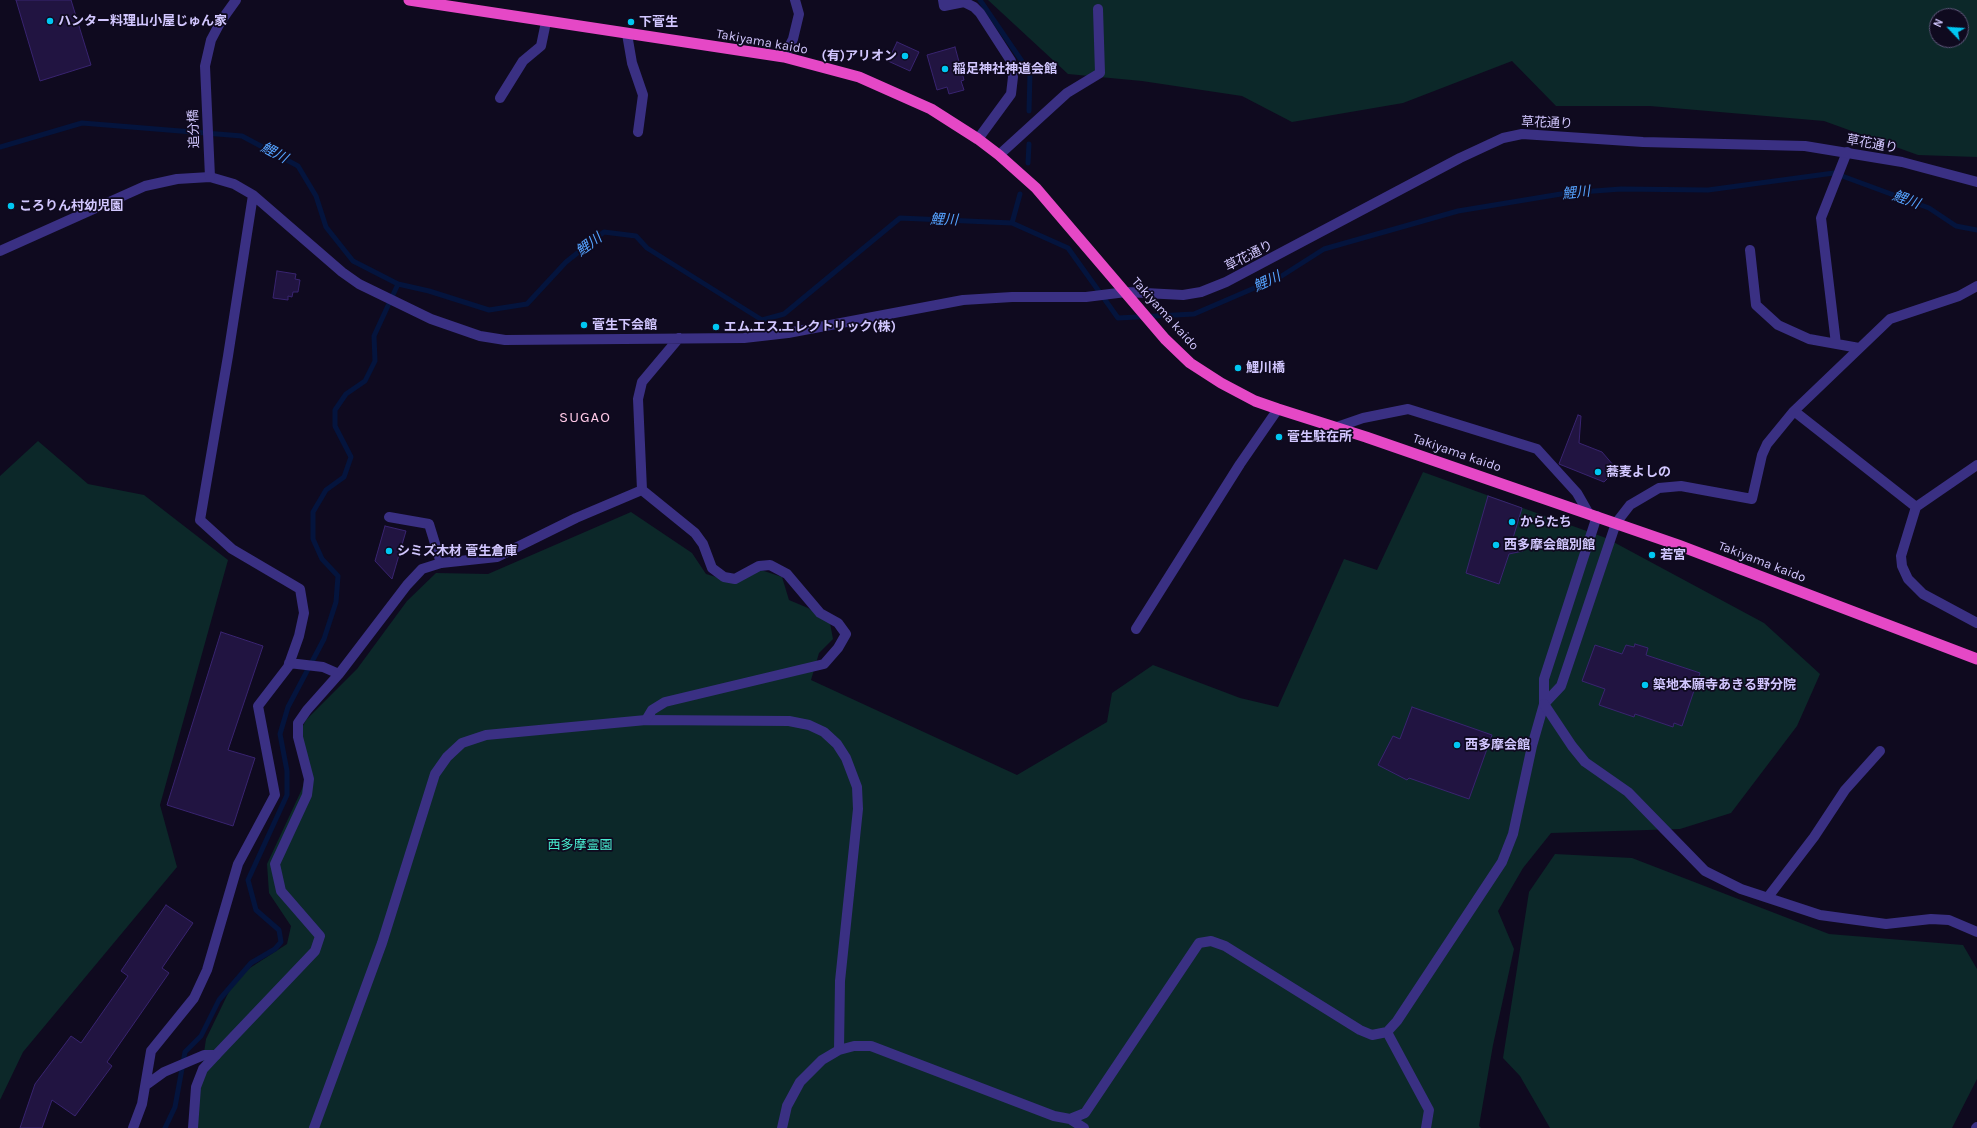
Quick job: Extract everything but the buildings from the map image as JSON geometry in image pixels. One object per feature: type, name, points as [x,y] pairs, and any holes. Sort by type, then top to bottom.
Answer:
[{"type":"highway","name":"Takiyama kaido","points":[[409,0],[784,57],[859,78],[931,109],[978,139],[998,155],[1036,188],[1135,303],[1190,363],[1221,384],[1255,401],[1337,427],[1616,523],[1977,659]]},
{"type":"street","name":"追分橋","points":[[210,177],[208,161],[205,66],[211,40],[221,21],[236,0]]},
{"type":"street","points":[[784,57],[793,39],[799,14],[795,0]]},
{"type":"street","points":[[942,0],[944,6],[964,2],[974,7],[980,13],[1010,61],[1013,77],[1011,94],[978,139]]},
{"type":"street","points":[[998,155],[1067,94],[1100,73],[1098,9]]},
{"type":"street","points":[[500,98],[522,61],[541,46],[546,22]]},
{"type":"street","points":[[626,34],[632,63],[643,95],[638,132]]},
{"type":"street","name":"草花通り","points":[[0,251],[145,186],[177,179],[210,177],[234,184],[253,195],[342,272],[359,284],[431,319],[480,336],[505,340],[744,338],[788,333],[963,300],[1012,297],[1086,296],[1126,292],[1183,295],[1201,292],[1226,282],[1460,158],[1503,138],[1515,135],[1537,135],[1643,142],[1805,146],[1902,162],[1977,182]]},
{"type":"street","points":[[1836,344],[1821,218],[1847,152]]},
{"type":"street","points":[[133,1128],[142,1104],[151,1051],[194,998],[207,970],[238,864],[275,794],[258,706],[290,663],[299,636],[304,613],[300,589],[232,549],[200,520],[228,356],[253,195]]},
{"type":"street","points":[[1750,250],[1756,306],[1778,325],[1809,339],[1859,348]]},
{"type":"street","points":[[1544,704],[1561,686],[1616,523],[1630,505],[1659,488],[1681,486],[1752,499],[1762,454],[1767,444],[1794,411],[1859,348],[1890,319],[1959,296],[1977,286]]},
{"type":"street","points":[[646,720],[652,710],[665,702],[824,664],[838,648],[846,634],[838,623],[820,613],[787,574],[770,565],[759,566],[736,579],[724,577],[712,568],[703,544],[695,533],[642,490],[638,399],[642,382],[679,338]]},
{"type":"street","points":[[1136,629],[1240,464],[1278,409]]},
{"type":"street","points":[[1070,1119],[1085,1113],[1192,951],[1199,943],[1210,941],[1225,946],[1360,1030],[1372,1035],[1387,1032],[1397,1021],[1502,862],[1513,834],[1532,746],[1544,704],[1544,679],[1593,515],[1577,492],[1537,449],[1408,409],[1363,418],[1337,427]]},
{"type":"street","points":[[1794,411],[1916,507]]},
{"type":"street","points":[[1977,465],[1916,507],[1901,556],[1902,566],[1908,579],[1923,594],[1977,623]]},
{"type":"street","points":[[193,1128],[196,1087],[203,1069],[315,951],[320,936],[281,891],[274,864],[307,796],[309,779],[298,738],[298,723],[339,674],[407,585],[422,569],[441,563],[497,557],[576,518],[642,490]]},
{"type":"street","points":[[389,517],[429,524],[441,563]]},
{"type":"street","points":[[290,663],[323,667],[339,674]]},
{"type":"street","points":[[1544,704],[1572,746],[1585,762],[1628,792],[1705,871],[1741,889],[1820,915],[1886,924],[1931,919],[1949,920],[1977,932]]},
{"type":"street","points":[[314,1128],[382,943],[435,774],[447,757],[462,743],[486,735],[646,720],[789,721],[809,726],[824,732],[837,744],[846,758],[857,786],[858,809],[840,981],[839,1050]]},
{"type":"street","points":[[1768,897],[1814,837],[1846,790],[1880,752]]},
{"type":"street","points":[[1387,1032],[1429,1110],[1426,1128]]},
{"type":"street","points":[[782,1128],[787,1106],[800,1082],[822,1060],[839,1050],[854,1046],[871,1046],[1054,1116],[1070,1119],[1084,1128]]},
{"type":"street","points":[[146,1085],[164,1072],[204,1055],[216,1055]]},
{"type":"green space","points":[[988,0],[1977,0],[1977,157],[1918,155],[1824,121],[1650,106],[1556,106],[1512,61],[1403,103],[1292,122],[1242,96],[1142,81],[1068,74]]},
{"type":"green space","points":[[38,441],[88,484],[144,495],[228,560],[160,805],[177,867],[23,1052],[0,1100],[0,476]]},
{"type":"green space","name":"西多摩霊園","points":[[1423,472],[1606,538],[1764,623],[1820,674],[1797,726],[1731,813],[1680,829],[1551,833],[1523,868],[1498,911],[1514,949],[1493,1045],[1479,1126],[1481,1128],[197,1128],[198,1094],[206,1039],[236,977],[287,944],[291,926],[269,893],[267,864],[302,789],[307,771],[298,735],[306,720],[357,669],[407,601],[436,573],[488,574],[631,512],[692,553],[706,574],[736,583],[758,569],[782,577],[789,600],[808,608],[830,623],[833,639],[819,653],[811,680],[1017,775],[1107,722],[1112,693],[1153,665],[1240,698],[1278,707],[1344,559],[1377,570]]},
{"type":"green space","points":[[1555,854],[1632,858],[1829,934],[1963,945],[1977,969],[1977,1079],[1952,1128],[1550,1128],[1520,1076],[1503,1058],[1529,892]]},
{"type":"waterway","points":[[980,0],[1030,73],[1029,111]]},
{"type":"waterway","name":"鯉川","points":[[0,147],[82,123],[242,136],[298,166],[316,196],[326,227],[353,261],[398,284],[429,291],[489,310],[527,304],[566,262],[604,232],[636,236],[647,248],[762,320],[784,314],[900,218],[1012,223],[1068,248],[1118,318],[1194,314],[1280,277],[1324,249],[1458,211],[1567,193],[1621,189],[1708,190],[1834,173],[1929,208],[1956,226],[1977,230]]},
{"type":"waterway","points":[[1028,163],[1029,144]]},
{"type":"waterway","points":[[1012,223],[1020,194]]},
{"type":"waterway","points":[[165,1128],[175,1107],[185,1052],[201,1036],[219,1000],[251,963],[275,949],[281,942],[279,930],[256,910],[248,880],[287,795],[287,771],[280,734],[288,707],[324,639],[336,602],[338,576],[322,559],[313,539],[313,512],[326,490],[344,477],[351,457],[335,426],[335,410],[346,394],[365,381],[375,361],[374,336],[398,284]]},
{"type":"place","name":"ハンター料理山小屋じゅん家","points":[[50,21]]},
{"type":"place","name":"下菅生","points":[[631,22]]},
{"type":"place","name":"(有)アリオン","points":[[905,56]]},
{"type":"place","name":"稲足神社神道会館","points":[[945,69]]},
{"type":"place","name":"ころりん村幼児園","points":[[11,206]]},
{"type":"place","name":"菅生下会館","points":[[584,325]]},
{"type":"place","name":"エム.エス.エレクトリック(株)","points":[[716,327]]},
{"type":"place","name":"鯉川橋","points":[[1238,368]]},
{"type":"place","name":"菅生駐在所","points":[[1279,437]]},
{"type":"place","name":"蕎麦よしの","points":[[1598,472]]},
{"type":"place","name":"からたち","points":[[1512,522]]},
{"type":"place","name":"西多摩会館別館","points":[[1496,545]]},
{"type":"place","name":"シミズ木材 菅生倉庫","points":[[389,551]]},
{"type":"place","name":"若宮","points":[[1652,555]]},
{"type":"place","name":"築地本願寺あきる野分院","points":[[1645,685]]},
{"type":"place","name":"西多摩会館","points":[[1457,745]]},
{"type":"district","name":"SUGAO","points":[[585,418]]}]
